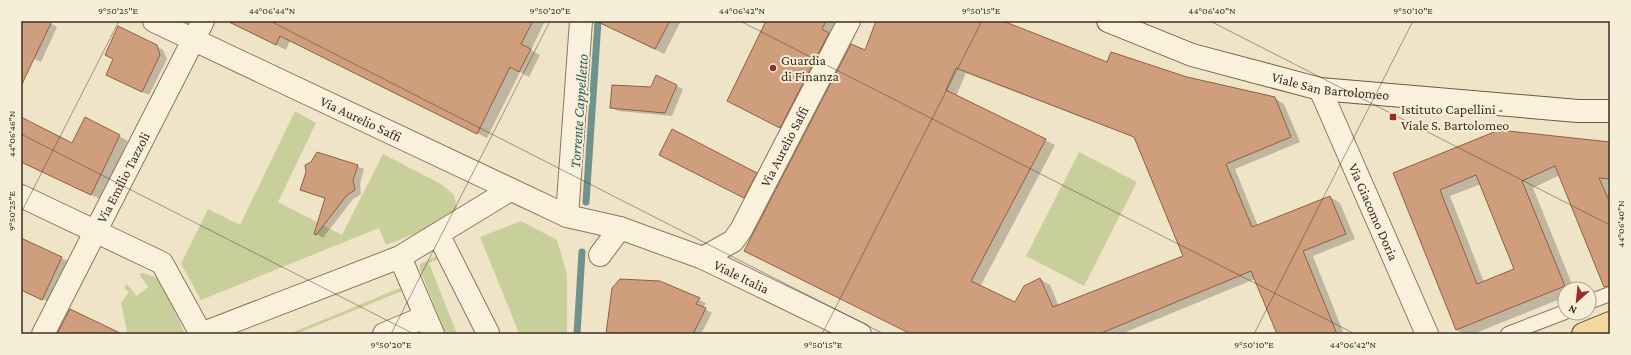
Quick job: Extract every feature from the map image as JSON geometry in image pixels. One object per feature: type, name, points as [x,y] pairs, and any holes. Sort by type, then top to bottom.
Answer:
[{"type":"main road","points":[[1583,334],[1610,323]]},
{"type":"street","name":"Via Aurelio Saffi","points":[[154,21],[198,30],[510,190],[567,216]]},
{"type":"street","points":[[567,216],[581,21]]},
{"type":"street","name":"Via Aurelio Saffi","points":[[703,258],[733,241],[741,230],[849,21]]},
{"type":"street","name":"Viale San Bartolomeo","points":[[1108,21],[1192,55],[1320,89],[1578,111],[1610,111]]},
{"type":"street","name":"Via Emilio Tazzoli","points":[[43,334],[198,30]]},
{"type":"street","name":"Via Giacomo Doria","points":[[1320,89],[1427,334]]},
{"type":"street","points":[[21,196],[96,230],[162,264],[201,334],[400,258],[510,190]]},
{"type":"street","name":"Viale Italia","points":[[567,216],[620,228],[703,258],[860,334]]},
{"type":"street","points":[[600,255],[620,228]]},
{"type":"street","points":[[438,234],[488,333]]},
{"type":"street","points":[[384,334],[429,325],[400,258]]},
{"type":"lane","points":[[1597,299],[1610,294]]},
{"type":"lane","points":[[1508,334],[1557,315]]},
{"type":"green space","points":[[295,111],[316,123],[278,202],[342,235],[383,154],[441,184],[454,195],[457,208],[442,223],[386,245],[379,228],[201,300],[181,264],[208,209],[240,225]]},
{"type":"green space","points":[[1079,152],[1137,182],[1084,286],[1026,256]]},
{"type":"green space","points":[[521,221],[557,240],[567,275],[567,334],[517,334],[519,333],[480,237]]},
{"type":"green space","points":[[444,252],[446,256],[429,263],[457,334],[446,334],[420,270],[420,264]]},
{"type":"green space","points":[[397,270],[412,308],[409,307],[402,291],[296,334],[289,334],[400,288],[394,272]]},
{"type":"green space","points":[[144,273],[161,280],[185,334],[125,334],[127,331],[121,303],[129,292],[124,288],[127,284],[137,296],[148,287],[139,274]]},
{"type":"building","points":[[21,21],[52,21],[21,86]]},
{"type":"building","points":[[227,21],[533,21],[521,44],[531,49],[519,72],[510,67],[477,134],[280,36],[276,45]]},
{"type":"building","points":[[596,21],[670,21],[655,49]]},
{"type":"building","name":"Guardia di Finanza","points":[[766,21],[826,21],[822,29],[829,33],[780,128],[727,101]]},
{"type":"building","points":[[876,21],[1003,21],[1107,62],[1111,52],[1187,77],[1275,97],[1291,137],[1226,164],[1252,227],[1330,196],[1346,234],[1303,251],[1337,334],[1277,334],[1251,271],[1099,334],[911,334],[744,251],[851,44],[865,50]],"holes":[[[956,68],[1134,137],[1183,256],[1053,307],[1040,278],[1024,286],[1015,302],[971,281],[1046,139],[946,90]]]},
{"type":"building","points":[[118,26],[157,45],[160,55],[142,92],[106,75],[113,59],[105,55]]},
{"type":"building","points":[[656,75],[677,85],[665,113],[610,108],[612,85],[651,87]]},
{"type":"building","points":[[21,117],[72,143],[85,117],[120,135],[91,195],[21,162]]},
{"type":"building","points":[[672,129],[757,173],[744,198],[659,155]]},
{"type":"building","points":[[1499,130],[1610,142],[1610,179],[1599,178],[1610,203],[1610,286],[1604,287],[1555,166],[1522,181],[1563,281],[1557,281],[1557,289],[1456,330],[1393,173]],"holes":[[[1476,175],[1514,269],[1477,284],[1440,190]]]},
{"type":"building","points":[[317,152],[358,165],[353,180],[355,190],[347,195],[316,235],[314,234],[325,198],[300,190],[306,172],[305,165],[311,162]]},
{"type":"building","points":[[21,238],[62,257],[42,300],[21,290]]},
{"type":"building","points":[[620,279],[660,281],[700,298],[696,304],[706,308],[693,334],[606,334],[612,288]]},
{"type":"building","points":[[70,309],[122,334],[57,334]]},
{"type":"waterway","name":"Torrente Cappelletto","points":[[586,202],[598,21]]},
{"type":"waterway","name":"Torrente Cappelletto","points":[[577,334],[582,252]]},
{"type":"place","name":"Guardia di Finanza","points":[[773,68]]},
{"type":"place","name":"Istituto Capellini - Viale S. Bartolomeo","points":[[1393,117]]}]
